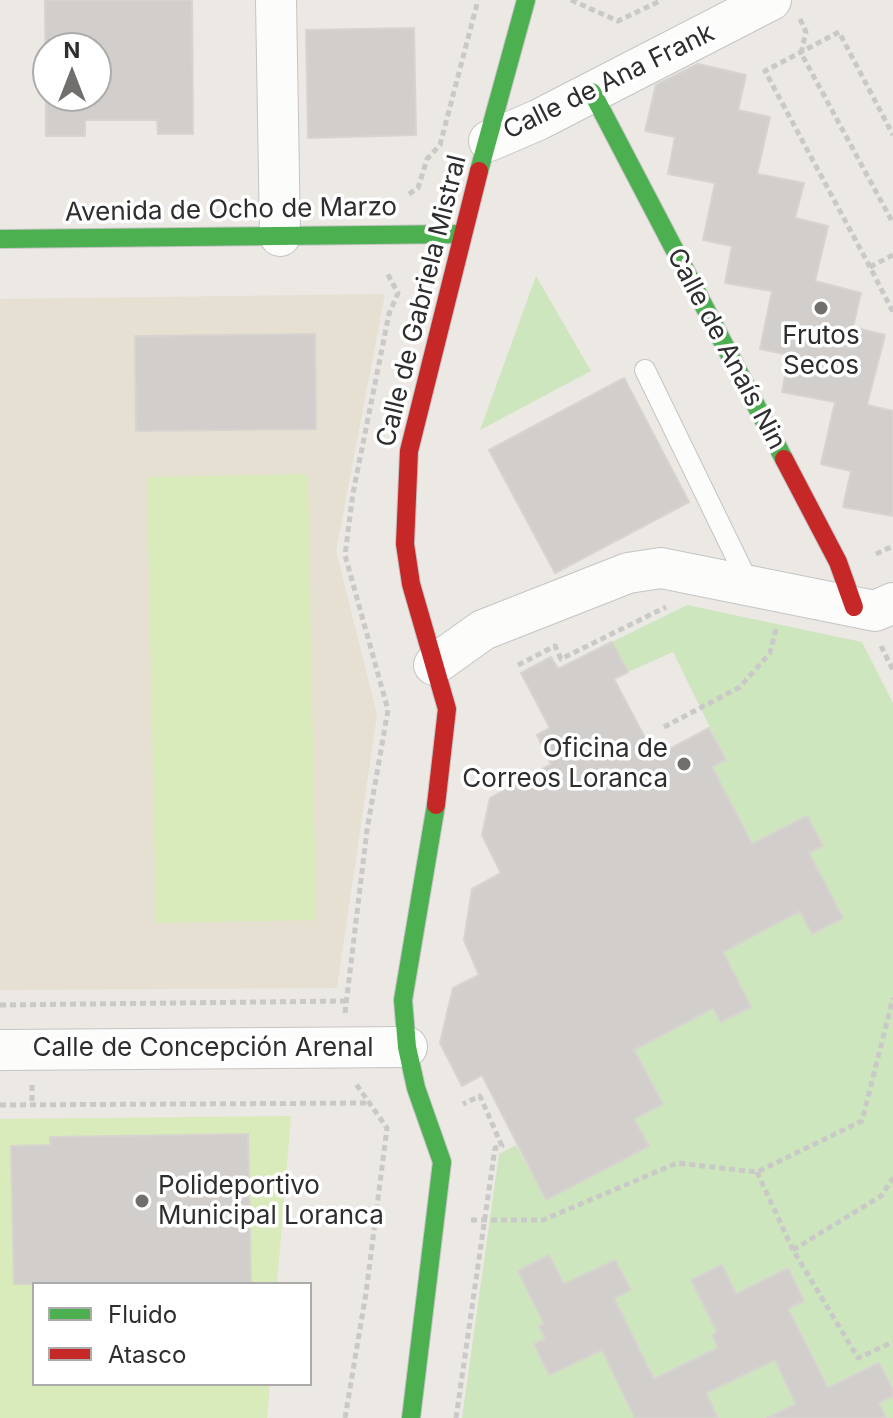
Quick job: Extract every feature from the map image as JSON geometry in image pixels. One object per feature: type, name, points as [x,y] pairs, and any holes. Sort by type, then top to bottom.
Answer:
[{"type":"street","points":[[276,0],[280,236]]},
{"type":"street","name":"Calle de Gabriela Mistral","points":[[411,1418],[438,1217],[442,1162],[416,1088],[407,1047],[403,1000],[447,737],[447,709],[411,584],[405,544],[409,451],[462,234],[526,0]]},
{"type":"street","name":"Calle de Ana Frank","points":[[489,141],[783,5]]},
{"type":"street","name":"Calle de Anaís Nin","points":[[592,92],[838,562],[862,623]]},
{"type":"street","name":"Avenida de Ocho de Marzo","points":[[0,239],[462,234]]},
{"type":"street","points":[[434,665],[483,630],[628,573],[661,568],[768,590],[862,623],[875,611],[893,603]]},
{"type":"street","name":"Calle de Concepción Arenal","points":[[0,1050],[407,1047]]},
{"type":"lane","points":[[645,370],[768,590]]},
{"type":"path","points":[[345,1418],[366,1293],[387,1128],[368,1103],[341,1048],[367,830],[388,710],[345,555],[353,493],[389,314],[398,293],[386,272],[377,235],[381,216],[418,188],[427,159],[440,145],[478,0]]},
{"type":"path","points":[[571,0],[618,21],[662,0]]},
{"type":"path","points":[[783,5],[806,32],[801,53],[893,223]]},
{"type":"path","points":[[893,135],[839,32],[765,71],[893,312]]},
{"type":"path","points":[[870,267],[893,255]]},
{"type":"path","points":[[664,727],[740,687],[770,653],[768,590]]},
{"type":"path","points":[[518,665],[555,646],[561,659],[670,605]]},
{"type":"path","points":[[862,623],[881,646],[893,640]]},
{"type":"path","points":[[438,1217],[543,1220],[677,1163],[757,1172],[862,1121],[893,998]]},
{"type":"path","points":[[0,1005],[346,1001]]},
{"type":"path","points":[[0,1105],[368,1103]]},
{"type":"path","points":[[757,1172],[793,1250],[858,1358],[893,1342]]},
{"type":"path","points":[[793,1250],[881,1196],[893,1178]]},
{"type":"shaded area","points":[[385,294],[336,551],[377,715],[337,988],[0,990],[0,299]]},
{"type":"green space","points":[[536,276],[591,371],[480,430]]},
{"type":"green space","points":[[308,474],[316,920],[156,923],[147,477]]},
{"type":"green space","points":[[687,605],[862,642],[893,703],[893,1418],[462,1418],[499,1154],[516,1145],[546,1200],[649,1146],[634,1119],[662,1104],[634,1049],[713,1008],[721,1022],[751,1007],[722,951],[800,911],[812,934],[843,917],[809,853],[822,846],[807,816],[752,844],[712,767],[726,760],[673,652],[628,672],[612,642]]},
{"type":"green space","name":"Polideportivo Municipal Loranca","points":[[291,1116],[277,1282],[32,1282],[32,1386],[270,1386],[267,1418],[0,1418],[0,1119]]},
{"type":"building","points":[[45,0],[192,0],[193,134],[158,134],[157,120],[85,120],[85,136],[46,136],[46,112],[112,112],[112,32],[45,32]]},
{"type":"building","points":[[414,28],[416,135],[308,138],[306,30]]},
{"type":"building","points":[[698,64],[746,75],[738,110],[770,117],[757,174],[804,183],[795,218],[828,226],[815,281],[861,293],[853,327],[885,335],[867,405],[893,411],[893,516],[843,507],[851,471],[821,464],[835,402],[782,392],[789,355],[760,349],[772,291],[725,283],[732,246],[703,240],[715,183],[668,174],[675,137],[645,131],[656,85]]},
{"type":"building","points":[[315,334],[316,429],[136,431],[135,336]]},
{"type":"building","points":[[624,378],[689,502],[555,573],[489,450]]},
{"type":"building","points":[[612,642],[628,672],[614,679],[655,757],[709,728],[726,760],[712,767],[752,844],[807,816],[823,846],[809,853],[843,918],[812,934],[800,911],[723,952],[751,1007],[721,1022],[713,1008],[634,1050],[663,1104],[634,1119],[649,1146],[546,1200],[482,1075],[462,1086],[440,1043],[453,988],[479,975],[464,940],[472,889],[501,873],[482,835],[490,798],[551,764],[537,735],[550,728],[521,673],[551,657],[558,669]]},
{"type":"building","points":[[248,1134],[251,1282],[14,1284],[11,1146],[50,1145],[50,1137]]},
{"type":"building","points":[[549,1255],[564,1284],[615,1260],[631,1290],[614,1298],[654,1379],[718,1348],[712,1335],[717,1332],[691,1280],[722,1265],[736,1294],[788,1268],[804,1301],[788,1309],[828,1388],[879,1363],[893,1390],[893,1396],[879,1403],[886,1418],[767,1418],[796,1404],[775,1360],[706,1393],[718,1418],[635,1418],[602,1350],[549,1375],[534,1344],[545,1339],[539,1326],[544,1324],[518,1271]]},
{"type":"traffic: fast","points":[[479,171],[526,0]]},
{"type":"traffic: fast","points":[[592,92],[784,459]]},
{"type":"traffic: fast","points":[[0,239],[462,234]]},
{"type":"traffic: fast","points":[[411,1418],[442,1162],[416,1088],[407,1047],[403,1000],[436,805]]},
{"type":"traffic: jam","points":[[436,805],[447,709],[411,584],[405,544],[409,451],[479,171]]},
{"type":"traffic: jam","points":[[784,459],[838,562],[854,607]]},
{"type":"place","name":"Frutos Secos","points":[[821,308]]},
{"type":"place","name":"Oficina de Correos Loranca","points":[[684,764]]},
{"type":"place","name":"Polideportivo Municipal Loranca","points":[[142,1201]]}]
